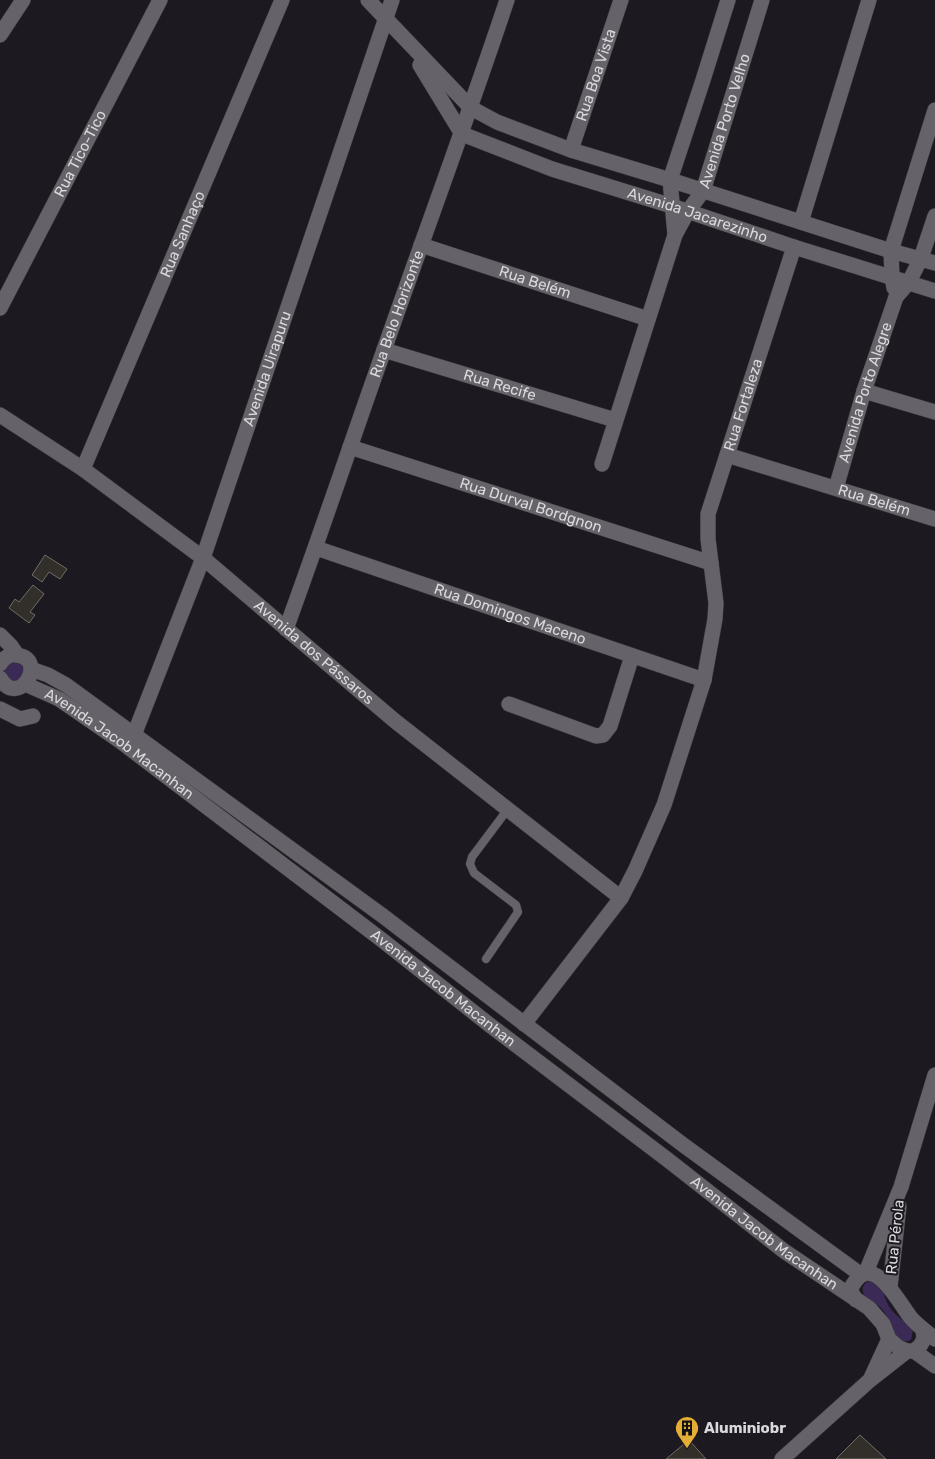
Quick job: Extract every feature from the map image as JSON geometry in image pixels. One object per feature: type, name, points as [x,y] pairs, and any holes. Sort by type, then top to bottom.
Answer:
[{"type":"street","points":[[0,35],[22,0]]},
{"type":"street","name":"Rua Tico-Tico","points":[[0,308],[160,0]]},
{"type":"street","name":"Rua Sanhaço","points":[[83,469],[282,0]]},
{"type":"street","points":[[368,0],[406,42],[462,134]]},
{"type":"street","name":"Avenida Uirapuru","points":[[134,735],[203,558],[392,0]]},
{"type":"street","name":"Rua Belo Horizonte","points":[[286,628],[462,134],[507,0]]},
{"type":"street","name":"Rua Boa Vista","points":[[572,150],[621,0]]},
{"type":"street","name":"Avenida Porto Velho","points":[[675,235],[670,180],[704,80],[728,0]]},
{"type":"street","name":"Avenida Porto Velho","points":[[602,464],[675,235],[703,191],[762,0]]},
{"type":"street","points":[[802,222],[869,0]]},
{"type":"street","name":"Avenida Jacarezinho","points":[[406,42],[471,108],[497,122],[572,150],[891,251],[928,260]]},
{"type":"street","points":[[896,297],[892,277],[891,251],[935,110]]},
{"type":"street","name":"Avenida Jacarezinho","points":[[462,134],[552,169],[935,291]]},
{"type":"street","name":"Avenida Porto Alegre","points":[[836,488],[864,391],[896,297],[928,260],[935,216]]},
{"type":"street","name":"Rua Belém","points":[[421,245],[648,319]]},
{"type":"street","name":"Rua Fortaleza","points":[[524,1024],[621,898],[664,805],[704,680],[715,619],[716,603],[708,539],[708,514],[794,247]]},
{"type":"street","name":"Rua Recife","points":[[384,350],[615,420]]},
{"type":"street","points":[[864,391],[935,412]]},
{"type":"street","name":"Avenida dos Pássaros","points":[[0,415],[83,469],[203,558],[395,721],[621,898]]},
{"type":"street","name":"Rua Durval Bordgnon","points":[[350,447],[711,564]]},
{"type":"street","name":"Rua Belém","points":[[727,455],[935,519]]},
{"type":"street","name":"Rua Domingos Maceno","points":[[316,548],[704,680]]},
{"type":"street","points":[[0,635],[17,655],[27,660],[31,669],[29,680],[25,684]]},
{"type":"street","points":[[0,664],[7,657],[17,655]]},
{"type":"street","points":[[509,704],[596,736],[603,734],[610,726],[632,656]]},
{"type":"street","name":"Avenida Jacob Macanhan","points":[[31,669],[48,675],[66,685],[376,910],[764,1205],[863,1273],[879,1276],[890,1287],[902,1307],[929,1334],[920,1346],[911,1351]]},
{"type":"street","name":"Avenida Jacob Macanhan","points":[[0,678],[10,687],[21,687],[25,684],[59,699],[120,741],[382,940],[784,1251],[875,1313],[883,1324],[889,1339],[935,1366]]},
{"type":"street","points":[[0,709],[20,719],[33,716]]},
{"type":"street","name":"Rua Pérola","points":[[863,1273],[901,1187],[934,1079]]},
{"type":"street","name":"Rua Pérola","points":[[890,1287],[901,1187]]},
{"type":"street","name":"Avenida Jacob Macanhan","points":[[856,1300],[851,1292],[852,1285],[863,1273]]},
{"type":"street","points":[[870,1380],[889,1339]]},
{"type":"street","points":[[782,1459],[870,1380],[911,1351]]},
{"type":"lane","points":[[486,959],[518,912],[516,905],[474,873],[470,864],[472,857],[508,809]]},
{"type":"shaded area","points":[[6,660],[25,662],[22,683],[3,679],[2,667]]},
{"type":"shaded area","points":[[871,1280],[883,1287],[886,1301],[891,1309],[913,1330],[911,1340],[904,1342],[897,1340],[884,1312],[864,1294],[863,1286]]},
{"type":"building","points":[[45,555],[67,569],[60,579],[49,572],[42,582],[32,575]]},
{"type":"building","points":[[33,585],[44,594],[30,612],[35,615],[29,623],[9,608],[15,599],[19,602]]},
{"type":"building","points":[[860,1435],[886,1459],[836,1459]]},
{"type":"building","name":"Aluminiobr","points":[[689,1440],[706,1459],[666,1459]]},
{"type":"place","name":"Aluminiobr","points":[[687,1449]]}]
